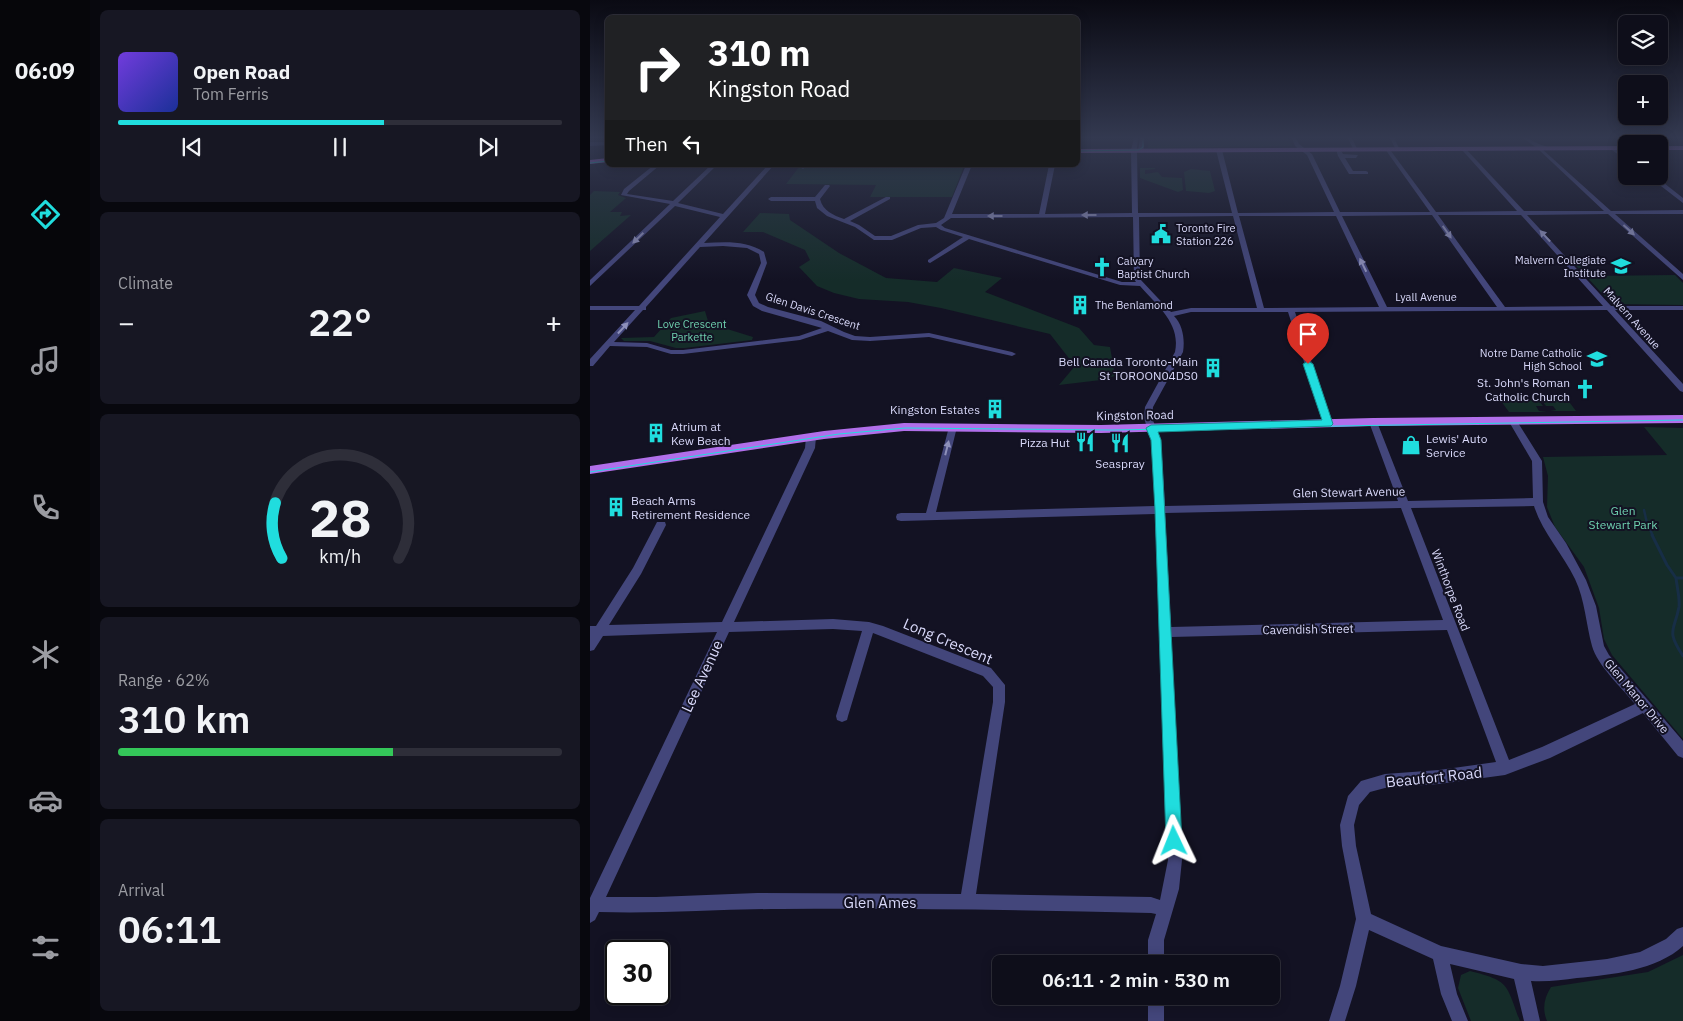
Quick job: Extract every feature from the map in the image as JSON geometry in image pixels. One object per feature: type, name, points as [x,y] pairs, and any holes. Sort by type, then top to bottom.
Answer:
[{"type":"main road","name":"Kingston Road","points":[[590,470],[872,429],[953,427],[1151,428],[1373,422],[1683,419]]},
{"type":"street","points":[[634,186],[624,194],[723,216]]},
{"type":"street","points":[[590,284],[692,186]]},
{"type":"street","points":[[590,364],[643,308],[751,186]]},
{"type":"street","points":[[771,199],[817,199],[828,186]]},
{"type":"street","points":[[817,199],[819,207],[824,212],[863,230],[874,238],[884,239],[895,237],[920,226],[937,225],[945,220],[949,216],[961,186]]},
{"type":"street","points":[[1042,216],[1048,186]]},
{"type":"street","points":[[1137,186],[1137,279],[1178,328],[1181,347],[1149,407],[1148,418],[1156,440],[1166,632],[1174,860],[1171,886],[1156,940],[1156,955]]},
{"type":"street","points":[[1229,186],[1261,310]]},
{"type":"street","points":[[1324,186],[1384,309]]},
{"type":"street","points":[[1414,186],[1502,308]]},
{"type":"street","name":"Malvern Avenue","points":[[1497,186],[1683,389]]},
{"type":"street","points":[[1580,186],[1683,278]]},
{"type":"street","points":[[1663,186],[1683,201]]},
{"type":"street","points":[[845,221],[888,198]]},
{"type":"street","points":[[949,216],[1683,212]]},
{"type":"street","points":[[937,225],[943,229],[968,237],[1122,284],[1141,284]]},
{"type":"street","points":[[930,261],[968,237]]},
{"type":"street","name":"Glen Davis Crescent","points":[[698,245],[744,246],[760,251],[765,260],[751,295],[756,304],[770,311],[810,320],[845,335],[862,339],[929,335],[1012,354]]},
{"type":"street","points":[[590,308],[643,308]]},
{"type":"street","name":"Lyall Avenue","points":[[1169,315],[1191,310],[1683,308]]},
{"type":"street","points":[[1291,310],[1328,424]]},
{"type":"street","points":[[608,344],[647,345],[671,352],[683,352],[800,338],[828,328]]},
{"type":"street","name":"Glen Manor Drive","points":[[1512,420],[1538,462],[1538,502],[1543,518],[1562,546],[1581,580],[1590,606],[1598,647],[1605,659],[1683,751]]},
{"type":"street","name":"Winthorpe Road","points":[[1373,422],[1505,768]]},
{"type":"street","points":[[930,515],[953,427]]},
{"type":"street","name":"Lee Avenue","points":[[592,909],[810,448],[811,437]]},
{"type":"street","name":"Glen Stewart Avenue","points":[[902,517],[1538,502]]},
{"type":"street","points":[[590,646],[595,631],[637,571],[661,525]]},
{"type":"street","name":"Long Crescent","points":[[595,631],[833,624],[869,627],[988,672],[999,685],[999,702],[967,901]]},
{"type":"street","name":"Cavendish Street","points":[[1166,632],[1450,626]]},
{"type":"street","points":[[842,716],[869,627]]},
{"type":"street","name":"Beaufort Road","points":[[1337,1021],[1344,1004],[1364,919],[1349,846],[1347,825],[1353,801],[1366,786],[1384,781],[1439,778],[1505,768],[1545,753],[1644,706]]},
{"type":"street","name":"Glen Ames","points":[[592,909],[756,901],[967,901],[1150,904],[1165,909]]},
{"type":"street","points":[[1364,919],[1440,954],[1520,972],[1546,974],[1641,960],[1672,945],[1683,935]]},
{"type":"street","points":[[1440,954],[1449,994],[1460,1021]]},
{"type":"street","points":[[1520,972],[1532,1021]]},
{"type":"street","points":[[1156,1005],[1156,1021]]},
{"type":"green space","points":[[876,186],[956,186],[952,197],[870,197]]},
{"type":"green space","points":[[1161,186],[1183,186],[1183,190],[1178,192]]},
{"type":"green space","points":[[1185,186],[1214,186],[1215,191],[1209,193],[1186,191]]},
{"type":"green space","points":[[594,191],[620,192],[618,195],[626,198],[610,212],[622,212],[620,216],[631,215],[590,251],[590,195]]},
{"type":"green space","points":[[760,213],[789,214],[790,220],[839,253],[886,278],[937,282],[954,268],[1002,278],[985,292],[1079,328],[1094,345],[1110,347],[1115,376],[1101,380],[1059,385],[1075,366],[1050,334],[941,308],[908,302],[859,299],[834,293],[817,286],[799,267],[810,260],[805,250],[763,232],[743,232]]},
{"type":"green space","points":[[1568,257],[1572,257],[1589,276],[1675,275],[1683,283],[1683,305],[1612,304]]},
{"type":"green space","name":"Love Crescent Parkette","points":[[705,311],[711,324],[753,337],[752,340],[676,348],[650,341],[624,341],[621,338],[654,337],[671,318]]},
{"type":"green space","points":[[1548,399],[1567,399],[1576,411],[1550,411],[1556,410],[1553,406],[1546,406],[1543,402],[1549,402]]},
{"type":"green space","points":[[1532,400],[1540,402],[1543,406],[1536,406],[1539,411],[1547,412],[1509,412],[1501,401]]},
{"type":"green space","name":"Glen Stewart Park","points":[[1644,427],[1683,428],[1683,739],[1612,655],[1604,639],[1599,608],[1584,567],[1555,527],[1547,507],[1548,476],[1543,457],[1667,455]]},
{"type":"green space","points":[[1683,955],[1683,1021],[1547,1021],[1544,1004],[1551,987],[1648,972]]},
{"type":"green space","points":[[1470,971],[1500,981],[1505,986],[1520,1021],[1471,1021],[1458,988],[1461,975]]},
{"type":"waterway","points":[[1644,510],[1653,536]]},
{"type":"waterway","points":[[1652,535],[1667,565],[1676,578]]},
{"type":"waterway","points":[[1676,578],[1683,578]]},
{"type":"waterway","points":[[1676,578],[1679,607],[1673,636],[1683,656]]},
{"type":"tram line","points":[[590,472],[839,434],[905,428],[1112,430],[1683,420]]},
{"type":"place","name":"Toronto Fire Station 226","points":[[1161,234]]},
{"type":"place","name":"Malvern Collegiate Institute","points":[[1621,266]]},
{"type":"place","name":"Calvary Baptist Church","points":[[1102,267]]},
{"type":"place","name":"The Benlamond","points":[[1080,305]]},
{"type":"place","name":"Notre Dame Catholic High School","points":[[1597,359]]},
{"type":"place","name":"Bell Canada Toronto-Main St TOROON04DS0","points":[[1213,368]]},
{"type":"place","name":"St. John's Roman Catholic Church","points":[[1585,389]]},
{"type":"place","name":"Kingston Estates","points":[[995,409]]},
{"type":"place","name":"Atrium at Kew Beach","points":[[656,433]]},
{"type":"place","name":"Pizza Hut","points":[[1085,442]]},
{"type":"place","name":"Seaspray","points":[[1120,443]]},
{"type":"place","name":"Lewis' Auto Service","points":[[1411,445]]},
{"type":"place","name":"Beach Arms Retirement Residence","points":[[616,507]]},
{"type":"route","points":[[1174,841],[1160,510],[1156,440],[1151,428],[1328,424],[1308,364]]}]
